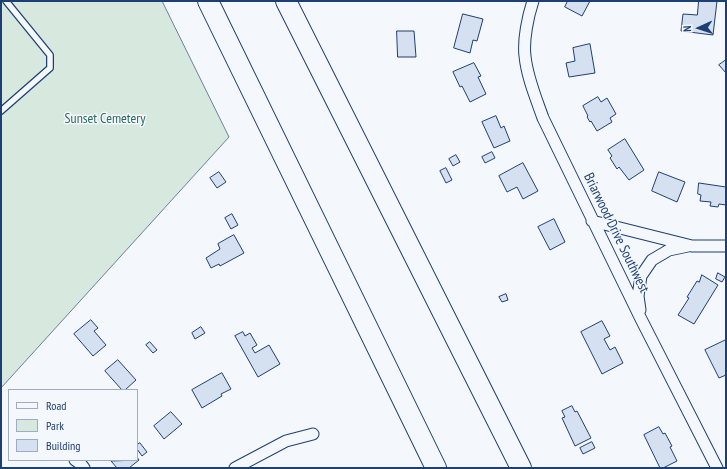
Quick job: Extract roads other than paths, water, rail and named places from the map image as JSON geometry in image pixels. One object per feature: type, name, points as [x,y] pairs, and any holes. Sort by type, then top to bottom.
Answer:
[{"type":"highway","points":[[208,1],[436,468]]},
{"type":"highway","points":[[286,1],[521,468]]},
{"type":"street","name":"Briarwood Drive Southwest","points":[[533,1],[528,19],[525,55],[533,89],[543,118],[592,221],[717,468]]},
{"type":"street","points":[[592,221],[692,246]]},
{"type":"street","points":[[642,319],[638,296],[641,276],[652,260],[669,250],[692,246],[726,246]]},
{"type":"street","points":[[235,468],[286,441],[313,434]]},
{"type":"street","points":[[76,461],[84,468]]},
{"type":"lane","points":[[1,111],[50,68],[50,56],[6,1]]},
{"type":"park label","name":"Sunset Cemetery","points":[[105,119]]}]
